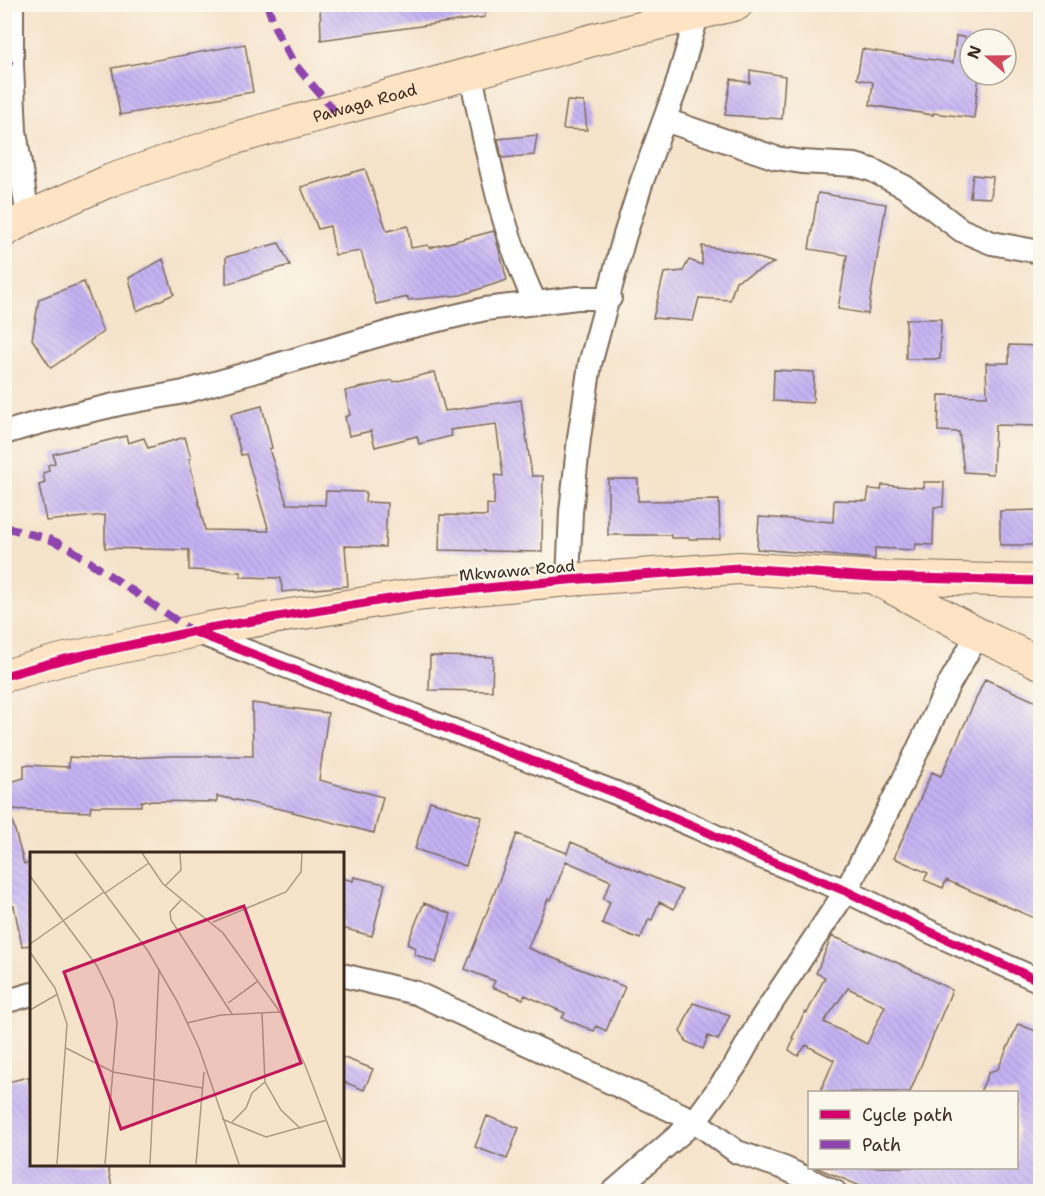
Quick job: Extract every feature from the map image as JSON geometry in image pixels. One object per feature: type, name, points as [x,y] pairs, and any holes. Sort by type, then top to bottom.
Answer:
[{"type":"street","points":[[12,4],[16,224]]},
{"type":"street","name":"Pawaga Road","points":[[16,224],[111,180],[162,161],[312,117],[737,4]]},
{"type":"street","points":[[568,580],[571,512],[590,364],[631,215],[676,88],[698,13]]},
{"type":"street","points":[[471,75],[485,141],[512,245],[524,280],[535,302]]},
{"type":"street","points":[[664,120],[776,158],[855,165],[872,170],[905,187],[961,230],[992,243],[1041,252]]},
{"type":"street","points":[[4,433],[119,404],[184,392],[400,328],[485,309],[535,302],[610,298]]},
{"type":"street","name":"Mkwawa Road","points":[[4,676],[61,660],[192,631],[415,595],[568,580],[739,568],[873,577],[1041,581]]},
{"type":"street","points":[[873,577],[978,634],[1041,663]]},
{"type":"street","points":[[192,631],[562,772],[846,891],[924,929],[1041,981]]},
{"type":"street","points":[[613,1191],[695,1121],[735,1066],[761,1019],[846,891],[903,781],[948,686],[978,634]]},
{"type":"street","points":[[344,975],[416,993],[695,1121],[737,1152],[784,1168],[835,1191]]},
{"type":"street","points":[[4,1002],[30,995]]},
{"type":"building","points":[[320,4],[484,4],[485,17],[321,40]]},
{"type":"building","points":[[956,36],[958,36],[958,87],[978,87],[974,118],[933,113],[933,115],[870,105],[873,82],[857,79],[862,49],[953,63]]},
{"type":"building","points":[[245,44],[253,92],[120,115],[112,68]]},
{"type":"building","points":[[750,70],[785,76],[782,119],[725,115],[731,79],[750,83]]},
{"type":"building","points":[[567,101],[584,102],[587,130],[563,129]]},
{"type":"building","points":[[537,135],[534,155],[502,158],[498,139]]},
{"type":"building","points":[[365,169],[387,231],[408,226],[411,248],[428,245],[429,248],[494,231],[507,280],[461,295],[408,300],[408,297],[376,304],[361,251],[335,255],[330,226],[318,229],[301,187]]},
{"type":"building","points":[[973,175],[993,177],[991,198],[970,197]]},
{"type":"building","points":[[818,193],[886,204],[868,314],[838,309],[847,255],[809,249]]},
{"type":"building","points":[[279,243],[290,265],[226,284],[226,257]]},
{"type":"building","points":[[702,246],[740,252],[774,263],[736,281],[730,300],[699,298],[693,321],[653,318],[664,273],[683,271],[689,260],[702,265]]},
{"type":"building","points":[[163,259],[174,294],[137,311],[129,278]]},
{"type":"building","points":[[84,282],[103,332],[51,368],[32,339],[39,299]]},
{"type":"building","points":[[906,319],[941,319],[940,359],[906,359]]},
{"type":"building","points":[[1009,345],[1041,346],[1041,419],[1037,419],[1037,426],[995,425],[993,474],[964,472],[959,432],[938,431],[939,395],[987,396],[986,363],[1009,363]]},
{"type":"building","points":[[774,370],[814,372],[813,403],[773,401]]},
{"type":"building","points":[[435,372],[445,411],[521,400],[532,476],[543,476],[542,552],[439,550],[440,515],[487,516],[487,504],[494,505],[495,475],[503,476],[496,424],[450,430],[452,436],[419,444],[417,436],[375,447],[371,431],[349,436],[345,417],[350,415],[345,391]]},
{"type":"building","points":[[262,406],[272,448],[269,449],[287,504],[325,505],[326,491],[366,492],[365,502],[387,503],[385,547],[345,546],[348,586],[282,592],[281,578],[241,577],[241,572],[189,570],[189,550],[105,548],[105,515],[46,521],[39,485],[45,483],[43,473],[49,471],[48,465],[55,463],[53,454],[126,436],[128,443],[144,438],[148,448],[185,437],[205,530],[269,531],[246,454],[241,455],[231,414]]},
{"type":"building","points":[[608,479],[638,479],[638,501],[719,500],[720,539],[671,538],[671,535],[608,535]]},
{"type":"building","points":[[924,482],[944,482],[943,507],[934,507],[933,545],[916,544],[915,550],[875,548],[875,559],[757,549],[759,517],[833,522],[834,500],[867,501],[869,489],[881,490],[882,485],[924,488]]},
{"type":"building","points":[[1041,510],[1041,545],[1000,545],[1000,511]]},
{"type":"building","points":[[430,656],[493,657],[492,691],[429,690]]},
{"type":"building","points":[[985,679],[1041,704],[1041,921],[946,880],[943,888],[924,880],[928,873],[894,858],[932,772],[941,776]]},
{"type":"building","points":[[252,703],[328,713],[319,780],[383,797],[374,833],[285,810],[217,796],[217,802],[141,801],[141,806],[91,806],[90,812],[4,809],[4,784],[24,778],[24,765],[69,767],[69,757],[106,759],[253,756]]},
{"type":"building","points":[[430,801],[482,817],[466,866],[415,849]]},
{"type":"building","points":[[11,816],[24,864],[30,863],[30,945],[22,946],[14,906],[10,906],[4,876],[4,817]]},
{"type":"building","points":[[517,834],[567,853],[571,842],[682,890],[674,909],[659,902],[652,920],[649,919],[640,939],[602,924],[610,902],[603,899],[611,881],[566,861],[551,900],[548,899],[528,948],[625,987],[606,1031],[596,1026],[594,1031],[562,1018],[565,1013],[525,995],[523,999],[492,987],[495,981],[465,969]]},
{"type":"building","points":[[354,877],[385,884],[372,936],[344,929],[344,879],[353,881]]},
{"type":"building","points":[[424,903],[451,914],[436,963],[414,954],[416,948],[407,944]]},
{"type":"building","points":[[832,936],[896,962],[952,990],[910,1091],[820,1091],[834,1060],[806,1045],[798,1056],[789,1050],[794,1039],[792,1038],[825,977],[816,973]],"holes":[[[848,988],[885,1006],[867,1044],[824,1022]]]},
{"type":"building","points":[[693,1003],[730,1015],[718,1040],[708,1036],[703,1049],[687,1042],[680,1032]]},
{"type":"building","points":[[1018,1024],[1041,1033],[1041,1191],[872,1191],[820,1169],[1018,1169],[1018,1091],[980,1091],[989,1072],[998,1069]]},
{"type":"building","points":[[344,1058],[373,1069],[364,1090],[344,1082]]},
{"type":"building","points":[[28,1077],[30,1084],[30,1166],[107,1166],[113,1191],[4,1191],[4,1083]]},
{"type":"building","points":[[487,1116],[519,1128],[507,1159],[475,1147]]},
{"type":"marked path","points":[[267,4],[276,30],[293,62],[334,111]]},
{"type":"marked path","points":[[4,62],[12,65]]},
{"type":"marked path","points":[[4,527],[49,539],[69,548],[192,631]]},
{"type":"cycle path","points":[[4,676],[61,660],[209,628],[415,595],[568,580],[739,568],[873,577],[1040,581]]},
{"type":"cycle path","points":[[192,631],[616,793],[749,852],[846,891],[1040,981]]}]
